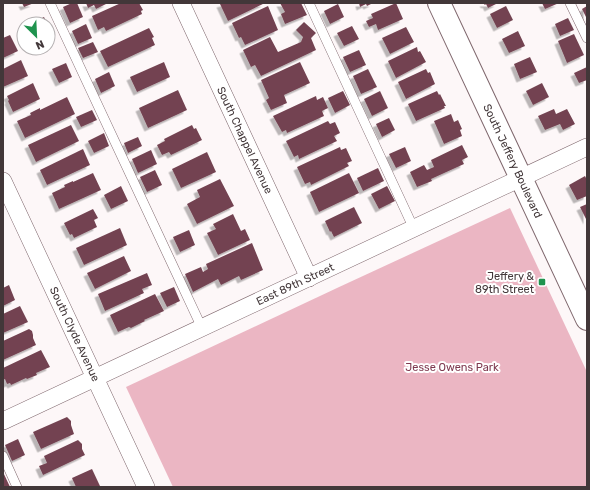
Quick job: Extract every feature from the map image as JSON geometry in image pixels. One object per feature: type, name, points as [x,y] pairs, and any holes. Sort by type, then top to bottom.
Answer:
[{"type":"main road","name":"South Jeffery Boulevard","points":[[439,3],[587,319]]},
{"type":"street","name":"South Chappel Avenue","points":[[181,3],[310,278]]},
{"type":"street","name":"East 89th Street","points":[[3,421],[587,147]]},
{"type":"street","name":"South Clyde Avenue","points":[[3,181],[146,487]]},
{"type":"lane","points":[[50,3],[202,328]]},
{"type":"lane","points":[[309,3],[414,229]]},
{"type":"lane","points":[[570,3],[587,38]]},
{"type":"lane","points":[[3,456],[17,487]]},
{"type":"green space","name":"Jesse Owens Park","points":[[510,208],[587,372],[587,487],[173,487],[126,387]]},
{"type":"building","points":[[22,3],[34,3],[24,7]]},
{"type":"building","points":[[72,3],[77,3],[83,17],[70,23],[63,7]]},
{"type":"building","points":[[86,3],[108,3],[96,9],[94,5],[88,8]]},
{"type":"building","points":[[121,3],[139,3],[143,10],[141,11],[142,14],[106,31],[104,27],[98,30],[92,16]]},
{"type":"building","points":[[265,3],[228,21],[220,4]]},
{"type":"building","points":[[280,3],[301,3],[307,15],[285,24],[281,14],[285,12]]},
{"type":"building","points":[[359,3],[373,3],[360,7]]},
{"type":"building","points":[[396,3],[403,19],[378,30],[376,24],[369,27],[366,21],[373,18],[371,14]]},
{"type":"building","points":[[483,3],[498,3],[488,8],[486,4],[485,5]]},
{"type":"building","points":[[542,3],[559,3],[545,9]]},
{"type":"building","points":[[338,4],[344,17],[330,24],[324,11]]},
{"type":"building","points":[[268,6],[278,30],[245,45],[241,37],[239,38],[232,23]]},
{"type":"building","points":[[506,6],[513,20],[497,28],[490,14]]},
{"type":"building","points":[[587,6],[587,19],[582,9]]},
{"type":"building","points":[[568,18],[574,30],[560,36],[555,24]]},
{"type":"building","points":[[304,22],[316,33],[311,38],[316,50],[261,76],[255,65],[251,67],[243,50],[270,37],[278,52],[301,42],[303,37],[296,30]]},
{"type":"building","points":[[86,24],[92,38],[78,44],[72,31]]},
{"type":"building","points":[[352,26],[359,39],[344,46],[337,33]]},
{"type":"building","points":[[406,27],[414,42],[390,54],[382,38]]},
{"type":"building","points":[[149,28],[154,37],[152,38],[155,45],[108,67],[100,51]]},
{"type":"building","points":[[518,31],[525,46],[509,53],[502,39]]},
{"type":"building","points":[[574,34],[584,55],[567,63],[558,41]]},
{"type":"building","points":[[10,35],[16,47],[16,52],[3,58],[3,38]]},
{"type":"building","points":[[93,42],[98,52],[83,58],[78,48]]},
{"type":"building","points":[[417,47],[418,52],[420,51],[426,62],[396,78],[388,61]]},
{"type":"building","points":[[359,50],[366,65],[350,72],[343,57]]},
{"type":"building","points":[[530,57],[537,72],[520,79],[514,64]]},
{"type":"building","points":[[21,60],[28,76],[3,87],[3,69]]},
{"type":"building","points":[[164,62],[170,77],[137,92],[130,77]]},
{"type":"building","points":[[300,62],[310,83],[284,95],[287,103],[271,110],[266,100],[269,98],[261,80]]},
{"type":"building","points":[[66,63],[72,77],[59,83],[52,69]]},
{"type":"building","points":[[587,67],[587,80],[579,83],[574,73]]},
{"type":"building","points":[[368,69],[377,87],[361,94],[353,76]]},
{"type":"building","points":[[426,69],[428,73],[430,72],[435,84],[406,99],[398,82]]},
{"type":"building","points":[[109,72],[115,86],[101,93],[95,79]]},
{"type":"building","points":[[33,83],[40,99],[13,112],[7,96]]},
{"type":"building","points":[[542,83],[549,97],[533,105],[526,91]]},
{"type":"building","points":[[178,90],[187,110],[148,128],[139,108]]},
{"type":"building","points":[[343,91],[350,105],[335,113],[328,98]]},
{"type":"building","points":[[380,91],[388,108],[372,116],[364,99]]},
{"type":"building","points":[[437,91],[446,106],[444,106],[445,108],[416,121],[408,104]]},
{"type":"building","points":[[316,96],[317,100],[323,97],[328,108],[322,111],[324,116],[287,133],[286,130],[282,132],[273,116]]},
{"type":"building","points":[[67,97],[75,114],[25,138],[17,121],[31,115],[30,113],[40,108],[40,110]]},
{"type":"building","points":[[554,109],[556,114],[567,109],[575,124],[563,130],[560,124],[545,130],[538,116]]},
{"type":"building","points":[[92,110],[97,120],[81,127],[76,117]]},
{"type":"building","points":[[451,114],[454,122],[458,120],[462,129],[460,130],[462,136],[444,144],[434,121]]},
{"type":"building","points":[[389,118],[395,130],[382,137],[376,124]]},
{"type":"building","points":[[328,121],[330,124],[335,122],[340,133],[334,136],[337,141],[299,159],[298,155],[294,157],[286,141]]},
{"type":"building","points":[[71,125],[79,141],[36,162],[28,145]]},
{"type":"building","points":[[192,125],[194,129],[196,128],[202,140],[171,155],[169,152],[162,155],[157,145],[165,141],[164,139]]},
{"type":"building","points":[[104,133],[109,146],[94,153],[88,141]]},
{"type":"building","points":[[138,137],[142,146],[128,153],[124,143]]},
{"type":"building","points":[[462,145],[468,157],[462,160],[464,164],[431,179],[432,181],[417,187],[410,172],[424,165],[427,170],[434,167],[431,160]]},
{"type":"building","points":[[340,147],[341,150],[346,148],[352,161],[347,163],[349,166],[311,185],[310,182],[305,184],[297,167]]},
{"type":"building","points":[[405,147],[411,161],[396,168],[389,154]]},
{"type":"building","points":[[83,149],[90,165],[47,185],[40,170]]},
{"type":"building","points":[[151,150],[157,164],[138,173],[132,159]]},
{"type":"building","points":[[207,152],[216,172],[181,188],[172,169]]},
{"type":"building","points":[[378,168],[384,181],[363,191],[357,178]]},
{"type":"building","points":[[155,170],[162,185],[147,192],[140,177]]},
{"type":"building","points":[[93,173],[101,190],[59,209],[52,193],[65,187],[64,185]]},
{"type":"building","points":[[349,173],[359,193],[319,212],[310,192]]},
{"type":"building","points":[[585,176],[587,180],[587,196],[577,200],[569,185]]},
{"type":"building","points":[[220,179],[234,206],[197,224],[187,204],[200,197],[197,190]]},
{"type":"building","points":[[121,186],[128,201],[111,209],[104,195]]},
{"type":"building","points":[[387,186],[395,201],[379,209],[371,194]]},
{"type":"building","points":[[587,204],[587,221],[580,207]]},
{"type":"building","points":[[354,207],[362,223],[334,237],[325,221]]},
{"type":"building","points":[[93,209],[98,218],[94,220],[97,227],[74,238],[72,234],[70,235],[64,223]]},
{"type":"building","points":[[233,214],[241,231],[245,229],[250,240],[218,255],[207,233],[216,229],[213,224]]},
{"type":"building","points":[[120,228],[127,245],[84,265],[76,248]]},
{"type":"building","points":[[189,230],[195,245],[180,252],[173,237]]},
{"type":"building","points":[[252,243],[263,270],[241,280],[239,276],[221,285],[218,279],[193,292],[185,274],[201,267],[203,272],[208,269],[206,264]]},
{"type":"building","points":[[124,256],[131,271],[95,289],[87,273]]},
{"type":"building","points":[[147,273],[152,285],[142,289],[144,293],[105,311],[98,294]]},
{"type":"building","points":[[9,285],[15,300],[3,306],[3,288]]},
{"type":"building","points":[[174,287],[180,301],[167,307],[160,293]]},
{"type":"building","points":[[155,294],[164,311],[131,328],[129,327],[118,332],[110,315]]},
{"type":"building","points":[[20,306],[28,322],[3,333],[3,314]]},
{"type":"building","points":[[29,329],[32,331],[36,345],[3,360],[3,341]]},
{"type":"building","points":[[41,350],[50,367],[36,373],[37,375],[11,385],[10,383],[7,384],[5,379],[3,380],[3,368]]},
{"type":"building","points":[[67,417],[71,421],[74,434],[41,449],[33,432]]},
{"type":"building","points":[[18,439],[25,455],[12,461],[5,445]]},
{"type":"building","points":[[78,440],[82,444],[82,449],[85,455],[43,475],[39,466],[47,463],[44,456]]},
{"type":"building","points":[[92,469],[100,486],[76,487],[72,478]]},
{"type":"building","points":[[3,472],[10,487],[3,487]]},
{"type":"place","name":"Jeffery & 89th Street","points":[[542,282]]}]
